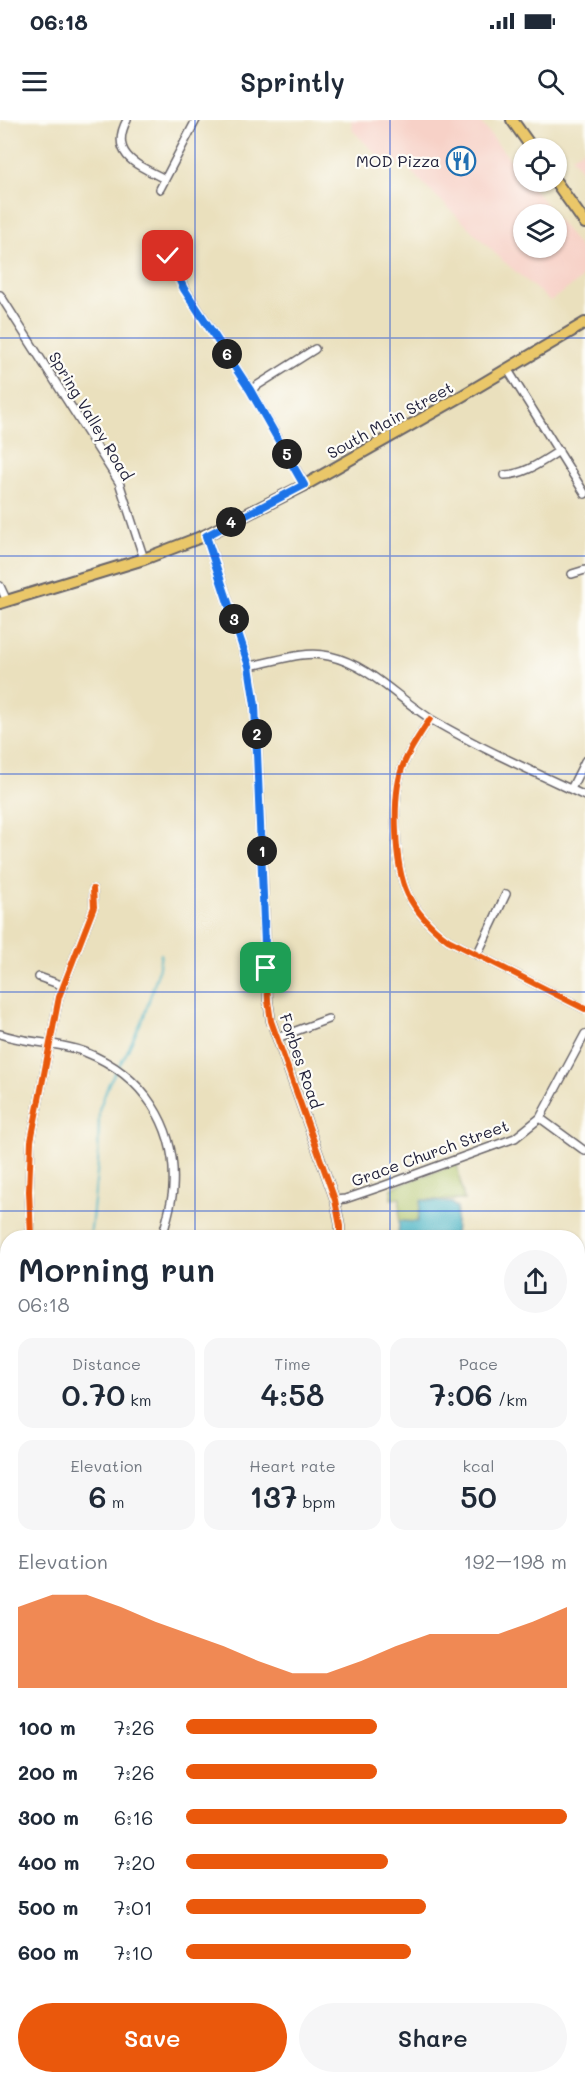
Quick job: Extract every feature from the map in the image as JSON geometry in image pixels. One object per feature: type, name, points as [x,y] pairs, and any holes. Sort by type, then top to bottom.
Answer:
[{"type":"main road","points":[[512,120],[525,138]]},
{"type":"main road","points":[[562,192],[585,223]]},
{"type":"main road","name":"South Main Street","points":[[3,602],[144,559],[206,536],[304,485],[508,370],[585,323]]},
{"type":"street","points":[[127,120],[122,129],[121,138],[125,155],[132,162],[165,179]]},
{"type":"street","points":[[160,189],[196,120]]},
{"type":"street","points":[[168,256],[184,289],[250,390],[304,485]]},
{"type":"street","name":"Spring Valley Road","points":[[0,295],[119,482],[144,559]]},
{"type":"street","points":[[250,390],[315,349]]},
{"type":"street","points":[[508,370],[585,494]]},
{"type":"street","points":[[505,475],[518,475],[559,451]]},
{"type":"street","name":"Forbes Road","points":[[206,536],[249,666],[255,705],[268,1001],[276,1038],[335,1200],[340,1230]]},
{"type":"street","points":[[572,574],[585,570]]},
{"type":"street","points":[[0,586],[3,602]]},
{"type":"street","points":[[249,666],[286,656],[310,654],[346,661],[363,670],[453,732],[585,796]]},
{"type":"street","points":[[430,718],[404,763],[395,803],[401,875],[407,894],[416,909],[434,929],[448,940],[585,1009]]},
{"type":"street","points":[[571,789],[585,761]]},
{"type":"street","points":[[31,1230],[29,1191],[31,1141],[59,997],[94,908],[93,889]]},
{"type":"street","points":[[477,955],[506,894]]},
{"type":"street","points":[[39,977],[64,986]]},
{"type":"street","points":[[276,1038],[327,1019]]},
{"type":"street","points":[[0,1034],[85,1052],[114,1067],[138,1087],[154,1107],[168,1135],[174,1162],[173,1191],[164,1230]]},
{"type":"street","name":"Grace Church Street","points":[[335,1200],[345,1199],[515,1138],[540,1118],[585,1034]]},
{"type":"street","points":[[540,1118],[585,1150]]},
{"type":"shaded area","points":[[351,120],[479,120],[513,163],[513,192],[536,192],[546,204],[513,204],[513,258],[567,258],[567,231],[581,249],[585,260],[585,269],[580,280],[550,301],[502,260],[405,166],[377,155],[353,131]]},
{"type":"shaded area","points":[[585,148],[585,176],[572,157]]},
{"type":"green space","points":[[457,1164],[464,1200],[421,1200],[418,1222],[399,1221],[400,1198],[391,1199],[392,1189]]},
{"type":"water","points":[[421,1200],[452,1203],[457,1208],[455,1230],[398,1230],[399,1221],[418,1222]]},
{"type":"waterway","points":[[91,1230],[98,1163],[99,1110],[109,1083],[144,1016],[158,972],[161,954]]},
{"type":"cycle path","points":[[206,535],[249,666],[255,705],[268,1001],[271,1021],[335,1200],[340,1230]]},
{"type":"cycle path","points":[[430,719],[404,763],[397,792],[397,848],[403,882],[408,895],[425,920],[448,940],[585,1009]]},
{"type":"cycle path","points":[[31,1230],[29,1191],[31,1141],[59,997],[94,907],[93,889]]},
{"type":"place","name":"MOD Pizza","points":[[461,161]]},
{"type":"route","points":[[168,256],[184,289],[250,390],[304,485],[206,536],[249,666],[255,705],[266,968]]}]
